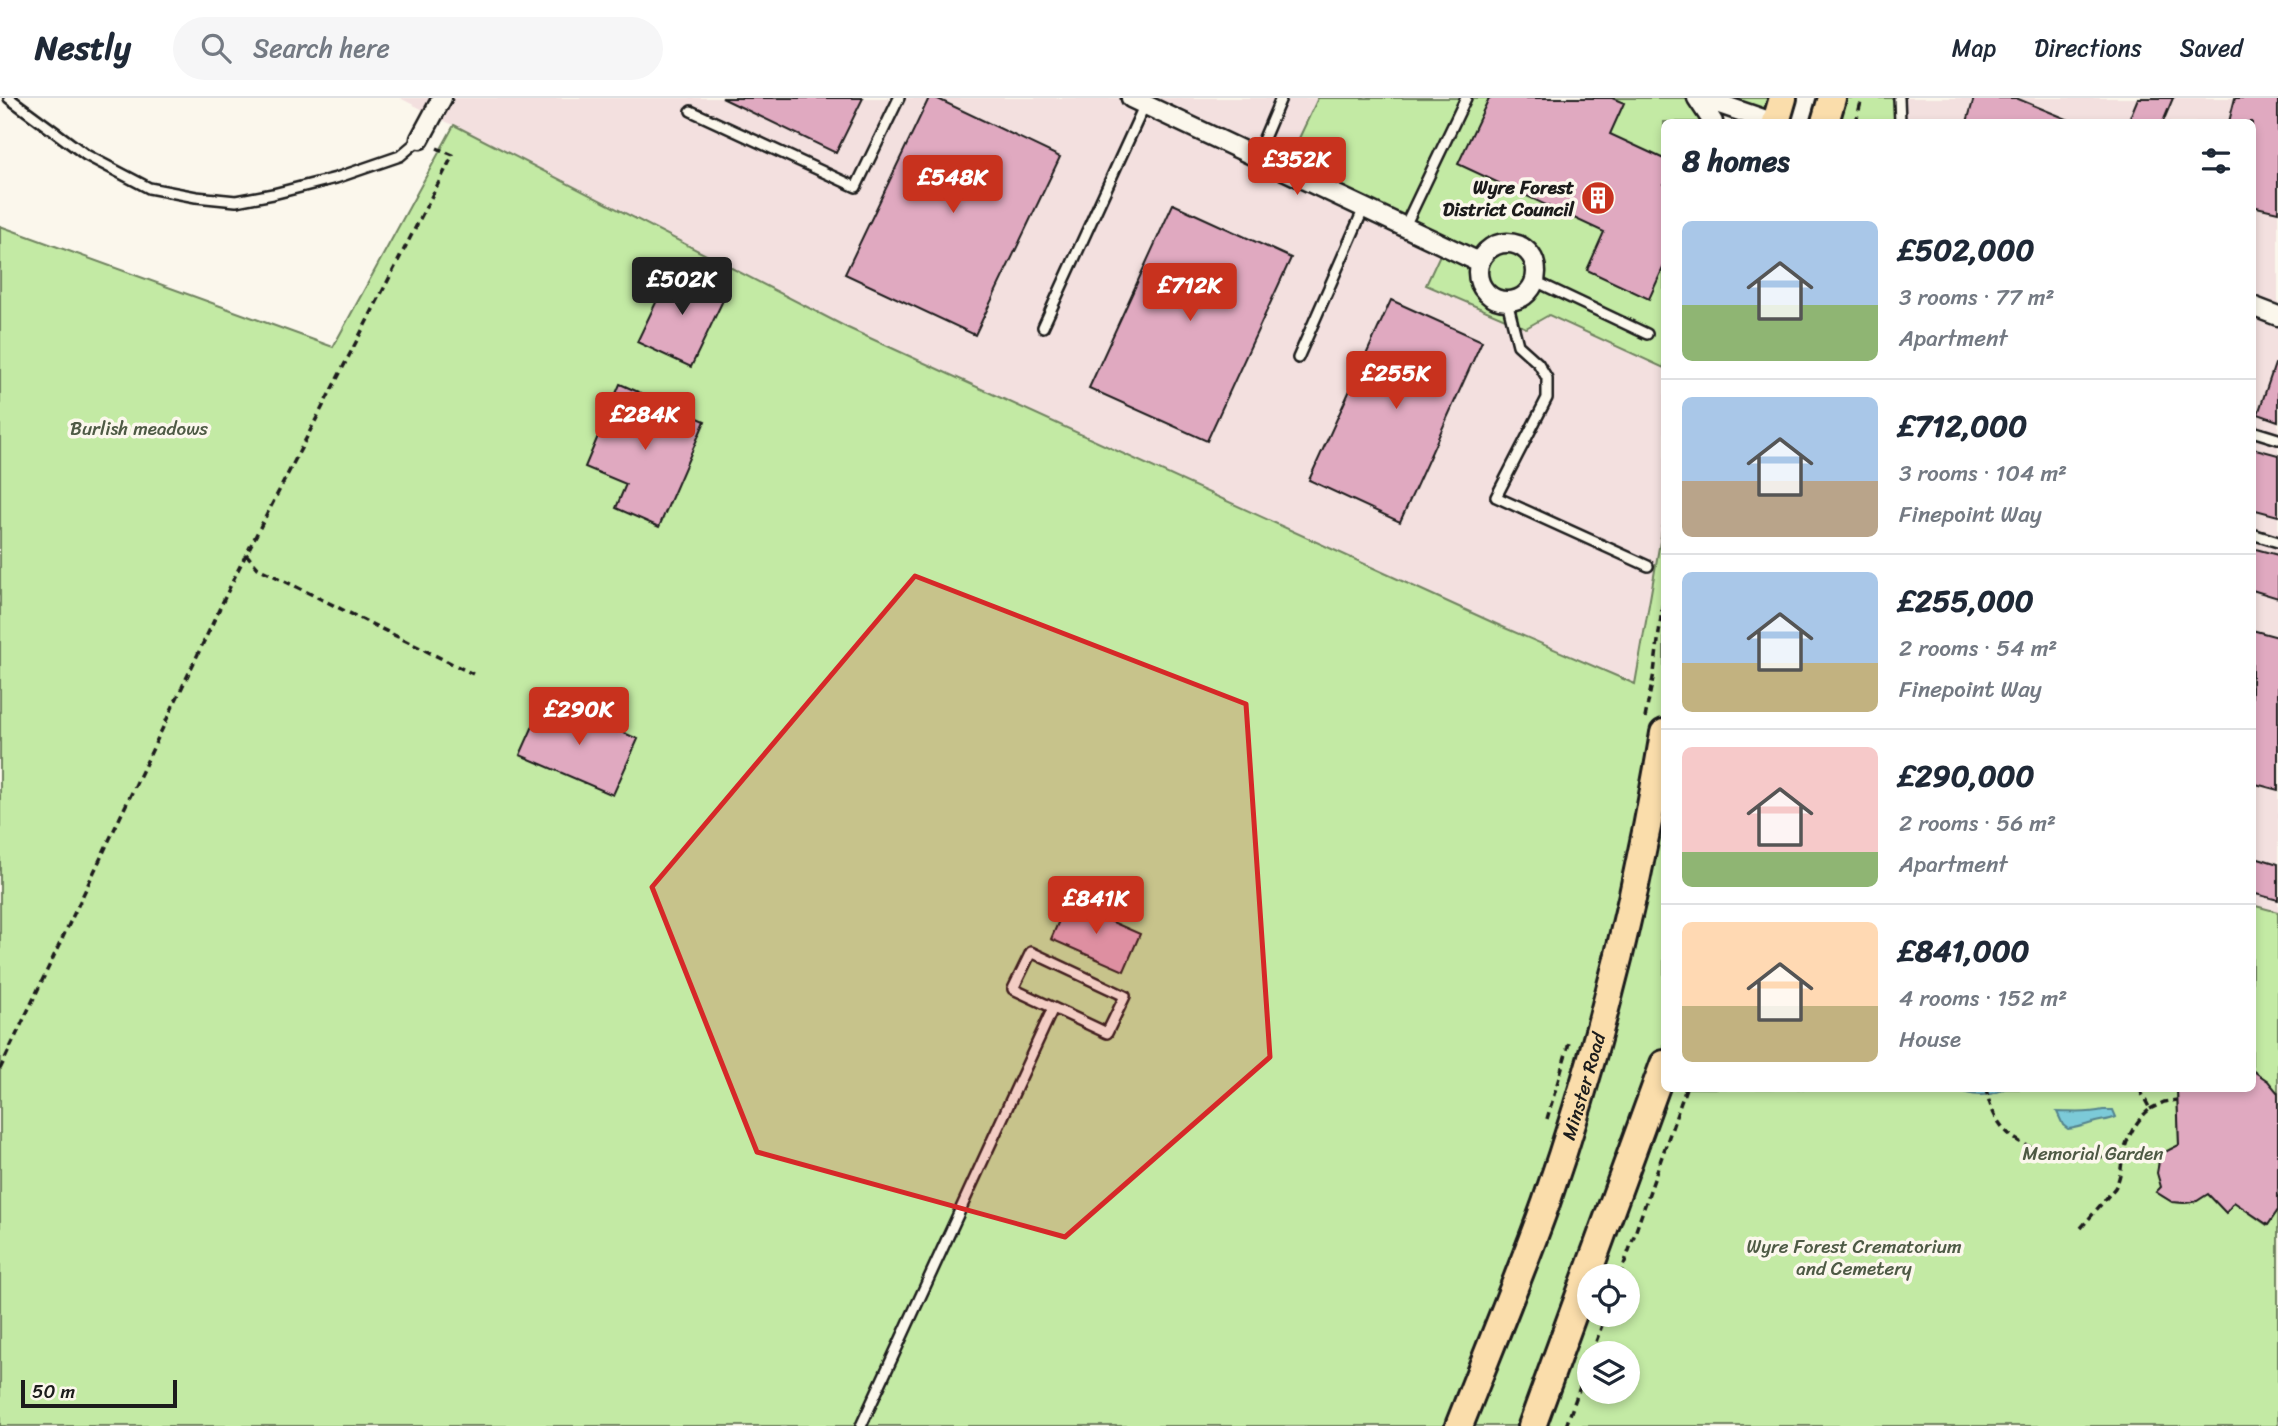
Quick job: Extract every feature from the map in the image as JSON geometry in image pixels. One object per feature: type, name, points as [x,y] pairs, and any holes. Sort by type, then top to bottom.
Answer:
[{"type":"main road","points":[[1775,119],[1783,98]]},
{"type":"main road","points":[[1826,119],[1832,98]]},
{"type":"main road","name":"Minster Road","points":[[1459,1426],[1546,1202],[1595,1046],[1617,967],[1653,730]]},
{"type":"main road","points":[[1532,1426],[1661,1073]]},
{"type":"street","points":[[420,139],[442,98]]},
{"type":"street","points":[[1697,98],[1711,119]]},
{"type":"street","points":[[1702,98],[1765,119]]},
{"type":"street","points":[[1138,101],[1479,262]]},
{"type":"street","points":[[1501,243],[1521,246],[1529,252],[1534,261],[1535,281],[1524,295],[1507,301],[1490,296],[1479,281],[1479,262],[1491,247],[1501,243]]},
{"type":"street","points":[[2256,308],[2278,316]]},
{"type":"lane","points":[[9,98],[86,155],[149,188],[236,201],[336,177],[400,156],[420,139]]},
{"type":"lane","points":[[691,111],[856,187],[900,98]]},
{"type":"lane","points":[[1256,157],[1282,98]]},
{"type":"lane","points":[[1405,226],[1465,98]]},
{"type":"lane","points":[[1899,98],[1900,119]]},
{"type":"lane","points":[[1043,327],[1138,101]]},
{"type":"lane","points":[[1298,358],[1364,208]]},
{"type":"lane","points":[[1535,281],[1647,334]]},
{"type":"lane","points":[[1507,301],[1518,345],[1538,363],[1547,378],[1546,398],[1496,497],[1648,566]]},
{"type":"lane","points":[[2256,432],[2278,439]]},
{"type":"lane","points":[[2256,535],[2278,542]]},
{"type":"lane","points":[[1031,952],[1125,996],[1107,1033],[1053,1008],[1013,989],[1031,952]]},
{"type":"lane","points":[[862,1426],[1053,1008]]},
{"type":"lane","points":[[1638,1138],[1665,1092]]},
{"type":"path","points":[[1857,119],[1862,98]]},
{"type":"path","points":[[0,1069],[246,554],[453,155],[420,139]]},
{"type":"path","points":[[246,554],[258,568],[473,674]]},
{"type":"path","points":[[1653,730],[1654,673],[1661,617]]},
{"type":"path","points":[[1546,1120],[1569,1042]]},
{"type":"path","points":[[1624,1264],[1685,1092]]},
{"type":"path","points":[[1987,1092],[1995,1119],[2006,1133],[2019,1143],[2051,1153],[2122,1158]]},
{"type":"path","points":[[2141,1092],[2150,1109]]},
{"type":"path","points":[[2081,1228],[2115,1188],[2122,1171],[2122,1158],[2134,1127],[2150,1109],[2164,1102],[2177,1100]]},
{"type":"path","points":[[1566,1426],[1577,1395]]},
{"type":"highlighted area","points":[[915,576],[1246,704],[1270,1057],[1065,1237],[757,1152],[652,887]]},
{"type":"shaded area","points":[[400,98],[1318,98],[1285,170],[1444,245],[1426,284],[1548,315],[1661,367],[1661,537],[1636,685],[1505,628],[848,328]]},
{"type":"shaded area","points":[[1899,98],[2278,98],[2278,912],[2256,906],[2256,119],[1900,119]]},
{"type":"green space","points":[[1318,98],[1697,98],[1711,119],[1661,119],[1661,367],[1549,315],[1526,328],[1426,285],[1444,246],[1284,170]]},
{"type":"green space","points":[[1702,98],[1783,98],[1777,119],[1767,119]]},
{"type":"green space","points":[[1832,98],[1899,98],[1900,119],[1826,119]]},
{"type":"green space","points":[[454,125],[848,328],[1505,628],[1635,684],[1661,536],[1661,1092],[2177,1092],[2179,1146],[2166,1152],[2159,1161],[2158,1172],[2162,1185],[2157,1192],[2169,1200],[2182,1203],[2195,1201],[2207,1193],[2226,1213],[2234,1202],[2267,1225],[2278,1210],[2278,1426],[0,1426],[0,226],[333,347]]},
{"type":"green space","points":[[2256,906],[2278,912],[2278,1093],[2256,1074]]},
{"type":"water","points":[[1964,1092],[1997,1092],[1980,1095]]},
{"type":"water","points":[[2113,1110],[2116,1117],[2068,1129],[2057,1112],[2086,1112]]},
{"type":"building","points":[[722,98],[863,98],[836,153]]},
{"type":"building","points":[[929,98],[936,98],[1060,157],[975,335],[845,274]]},
{"type":"building","name":"Wyre Forest District Council","points":[[1489,98],[1612,98],[1624,103],[1610,134],[1661,158],[1661,273],[1649,299],[1587,270],[1604,232],[1458,164]]},
{"type":"building","points":[[1974,98],[2016,98],[2067,119],[1968,119]]},
{"type":"building","points":[[2138,98],[2173,98],[2164,119],[2129,119]]},
{"type":"building","points":[[2235,98],[2278,98],[2278,212],[2256,207],[2256,119],[2230,119]]},
{"type":"building","points":[[1173,204],[1291,258],[1207,441],[1089,388]]},
{"type":"building","points":[[673,267],[727,292],[691,367],[637,342]]},
{"type":"building","points":[[1391,300],[1482,341],[1400,522],[1309,480]]},
{"type":"building","points":[[2275,364],[2278,364],[2278,421],[2258,414]]},
{"type":"building","points":[[620,384],[705,421],[659,527],[616,508],[626,484],[585,467]]},
{"type":"building","points":[[2256,449],[2278,455],[2278,516],[2256,510]]},
{"type":"building","points":[[2256,549],[2278,555],[2278,598],[2256,591]]},
{"type":"building","points":[[2256,631],[2278,637],[2278,790],[2256,784]]},
{"type":"building","points":[[545,699],[638,739],[613,795],[520,755]]},
{"type":"building","points":[[2256,857],[2278,864],[2278,900],[2256,894]]},
{"type":"building","points":[[1067,902],[1140,934],[1124,971],[1051,939]]},
{"type":"building","points":[[2256,1073],[2268,1081],[2278,1093],[2278,1210],[2268,1225],[2234,1202],[2226,1213],[2208,1194],[2197,1201],[2185,1203],[2172,1202],[2156,1192],[2161,1187],[2157,1173],[2159,1162],[2165,1152],[2179,1145],[2177,1092],[2256,1092]]},
{"type":"place","name":"Wyre Forest District Council","points":[[1598,198]]},
{"type":"park label","name":"Burlish meadows","points":[[139,428]]},
{"type":"park label","name":"Memorial Garden","points":[[2093,1153]]},
{"type":"park label","name":"Wyre Forest Crematorium and Cemetery","points":[[1854,1257]]}]
